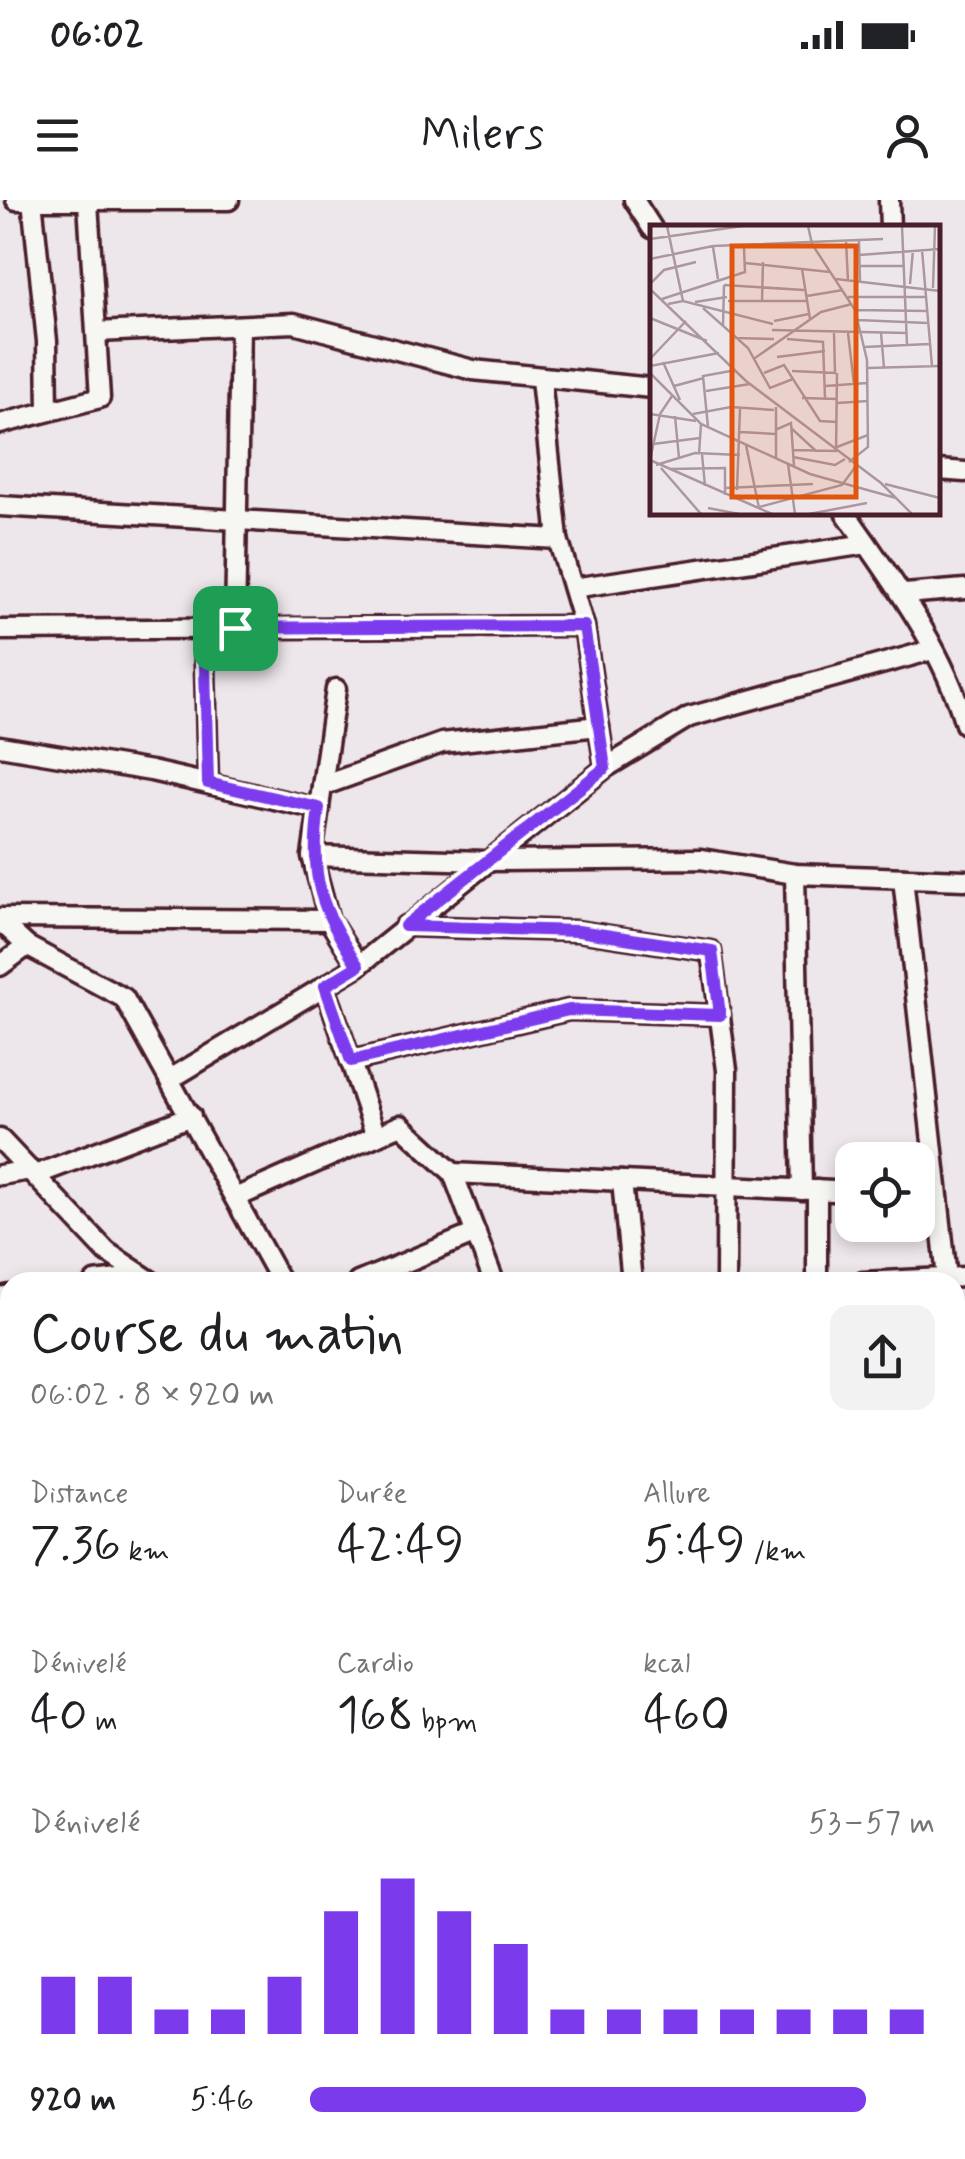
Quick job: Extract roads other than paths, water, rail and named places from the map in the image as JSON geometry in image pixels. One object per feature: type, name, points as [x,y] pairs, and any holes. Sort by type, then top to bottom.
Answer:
[{"type":"street","points":[[16,200],[229,200]]},
{"type":"street","points":[[32,200],[47,341],[48,412]]},
{"type":"street","points":[[634,200],[650,225]]},
{"type":"street","points":[[889,200],[890,225]]},
{"type":"street","points":[[0,424],[100,398],[88,202]]},
{"type":"street","points":[[97,332],[294,324],[473,370],[650,388]]},
{"type":"street","points":[[235,628],[240,326]]},
{"type":"street","points":[[541,379],[558,540],[584,626],[605,768]]},
{"type":"street","points":[[940,470],[965,472]]},
{"type":"street","points":[[0,506],[558,540]]},
{"type":"street","points":[[846,515],[905,594],[932,650],[961,694],[965,724]]},
{"type":"street","points":[[572,588],[866,544]]},
{"type":"street","points":[[905,594],[965,589]]},
{"type":"street","points":[[0,630],[584,626]]},
{"type":"street","points":[[204,628],[208,783]]},
{"type":"street","points":[[172,1078],[358,966],[484,861],[605,768],[689,717],[932,650]]},
{"type":"street","points":[[336,688],[312,856],[328,920],[358,966]]},
{"type":"street","points":[[322,786],[442,743],[599,726]]},
{"type":"street","points":[[0,746],[208,783],[319,808]]},
{"type":"street","points":[[312,856],[484,861],[701,859],[795,874],[965,880]]},
{"type":"street","points":[[795,874],[817,1190],[817,1272]]},
{"type":"street","points":[[903,878],[955,1272]]},
{"type":"street","points":[[0,919],[328,920]]},
{"type":"street","points":[[0,919],[27,946],[124,998],[172,1078],[276,1272]]},
{"type":"street","points":[[405,926],[578,931],[712,951],[728,1070],[726,1272]]},
{"type":"street","points":[[0,966],[27,946]]},
{"type":"street","points":[[325,986],[376,1136]]},
{"type":"street","points":[[351,1061],[569,1010],[720,1015]]},
{"type":"street","points":[[0,1175],[32,1172],[191,1116]]},
{"type":"street","points":[[235,1198],[401,1126],[453,1173],[490,1272]]},
{"type":"street","points":[[0,1140],[108,1252],[137,1272]]},
{"type":"street","points":[[453,1173],[817,1190]]},
{"type":"street","points":[[622,1181],[631,1272]]},
{"type":"street","points":[[382,1272],[476,1233]]}]
